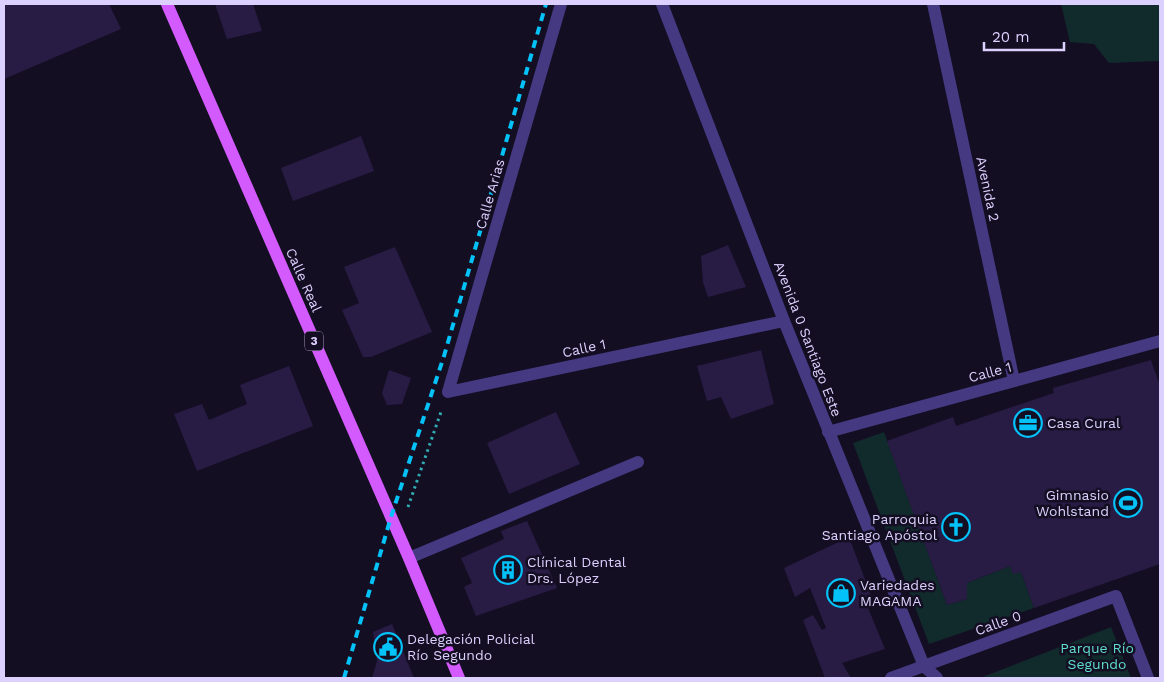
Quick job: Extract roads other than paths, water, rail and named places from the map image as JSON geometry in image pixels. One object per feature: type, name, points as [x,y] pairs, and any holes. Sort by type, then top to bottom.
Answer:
[{"type":"main road","name":"Calle Real","points":[[167,4],[409,558],[459,678]]},
{"type":"street","name":"Calle Arias","points":[[448,392],[561,4]]},
{"type":"street","name":"Avenida 0 Santiago Este","points":[[662,4],[828,432],[924,666],[937,678]]},
{"type":"street","name":"Avenida 2","points":[[933,4],[1014,381]]},
{"type":"street","name":"Calle 1","points":[[448,392],[784,321]]},
{"type":"street","name":"Calle 1","points":[[828,432],[1160,341]]},
{"type":"street","points":[[409,558],[638,462]]},
{"type":"street","name":"Calle 0","points":[[891,678],[1116,596],[1148,678]]},
{"type":"railway","points":[[344,678],[391,517],[444,356],[546,4]]},
{"type":"place","name":"Casa Cural","points":[[1028,423]]},
{"type":"place","name":"Gimnasio Wohlstand","points":[[1128,503]]},
{"type":"place","name":"Parroquia Santiago Apóstol","points":[[956,527]]},
{"type":"place","name":"Clínical Dental Drs. López","points":[[508,570]]},
{"type":"place","name":"Variedades MAGAMA","points":[[841,593]]},
{"type":"place","name":"Delegación Policial Río Segundo","points":[[388,647]]},
{"type":"park label","name":"Parque Río Segundo","points":[[1097,656]]}]
